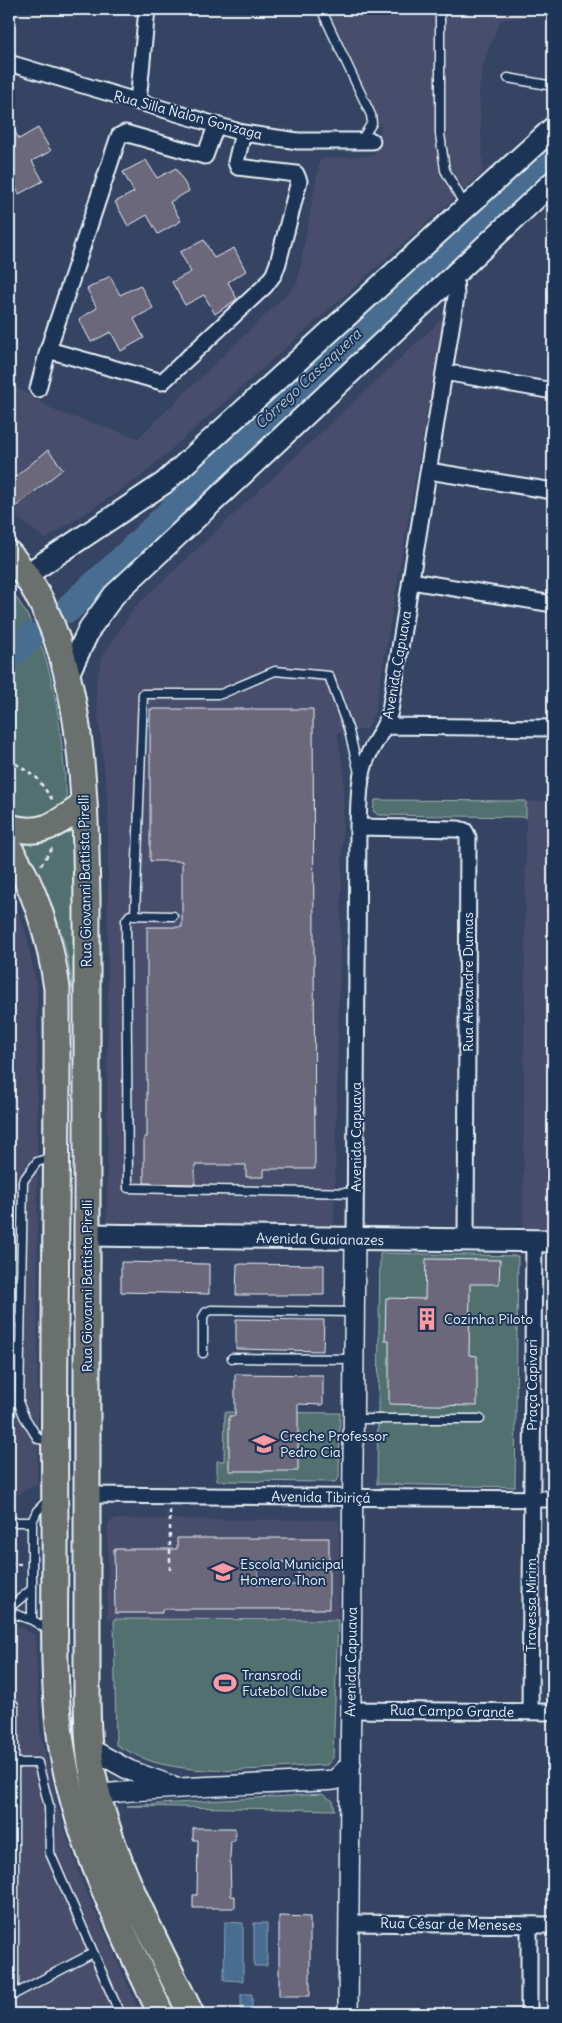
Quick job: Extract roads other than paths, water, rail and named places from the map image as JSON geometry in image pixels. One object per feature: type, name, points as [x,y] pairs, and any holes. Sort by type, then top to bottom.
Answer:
[{"type":"highway","name":"Rua Giovanni Battista Pirelli","points":[[9,554],[26,575],[53,628],[67,676],[79,747],[84,805],[87,900],[87,1687],[90,1748],[99,1794],[123,1870],[191,2014]]},
{"type":"highway","points":[[9,827],[32,832],[45,829],[84,805]]},
{"type":"highway","points":[[9,848],[38,904],[46,930],[57,988],[54,1442],[56,1634],[63,1758],[76,1812],[108,1900],[161,2014]]},
{"type":"highway","points":[[76,1812],[99,1794]]},
{"type":"main road","points":[[26,575],[164,483],[553,128]]},
{"type":"main road","points":[[67,676],[90,628],[114,595],[455,272],[553,182]]},
{"type":"main road","name":"Avenida Guaianazes","points":[[86,1235],[543,1241]]},
{"type":"street","points":[[138,102],[147,9]]},
{"type":"street","name":"Rua Silla Nalon Gonzaga","points":[[9,63],[243,133],[298,141],[372,141]]},
{"type":"street","points":[[38,389],[48,350],[119,136],[125,133],[205,156],[216,126]]},
{"type":"street","points":[[48,350],[162,382],[265,286],[274,274],[278,263],[299,181],[296,174],[238,167],[236,162],[243,133]]},
{"type":"street","name":"Avenida Capuava","points":[[348,2014],[358,827],[361,780],[365,761],[387,726],[456,297],[455,272]]},
{"type":"street","points":[[444,372],[553,391]]},
{"type":"street","points":[[429,471],[553,491]]},
{"type":"street","points":[[411,581],[553,604]]},
{"type":"street","points":[[387,726],[553,728]]},
{"type":"street","name":"Rua Alexandre Dumas","points":[[358,827],[458,829],[465,831],[468,837],[466,1240]]},
{"type":"street","name":"Praça Capivari","points":[[532,1499],[543,1241]]},
{"type":"street","name":"Avenida Tibiriçá","points":[[88,1495],[553,1499]]},
{"type":"street","name":"Travessa Mirim","points":[[530,1712],[532,1499]]},
{"type":"street","name":"Rua Campo Grande","points":[[351,1710],[553,1712]]},
{"type":"street","points":[[90,1748],[129,1770],[176,1787]]},
{"type":"street","points":[[99,1794],[176,1787],[207,1788],[335,1780],[351,1764]]},
{"type":"street","points":[[335,1780],[344,1787],[350,1797]]},
{"type":"street","name":"Rua César de Meneses","points":[[349,1923],[553,1925]]},
{"type":"street","points":[[529,1925],[529,2014]]},
{"type":"lane","points":[[321,9],[371,115],[372,123],[365,134],[372,141]]},
{"type":"lane","points":[[440,9],[440,134],[445,170],[467,208]]},
{"type":"lane","points":[[508,78],[553,86]]},
{"type":"lane","points":[[135,916],[142,694],[221,694],[275,671],[330,676],[349,731],[361,780]]},
{"type":"lane","points":[[173,916],[135,916],[127,917],[126,920],[128,1188],[356,1193]]},
{"type":"lane","points":[[54,1442],[38,1439],[24,1416],[20,1404],[24,1181],[37,1162],[56,1156]]},
{"type":"lane","points":[[203,1353],[204,1318],[206,1312],[211,1310],[354,1312]]},
{"type":"lane","points":[[232,1358],[354,1359]]},
{"type":"lane","points":[[354,1419],[480,1419]]},
{"type":"lane","points":[[32,1620],[32,1522],[37,1511],[55,1494]]},
{"type":"lane","points":[[9,1522],[32,1522]]},
{"type":"lane","points":[[9,1608],[32,1589]]},
{"type":"lane","points":[[9,1612],[32,1620],[56,1634]]},
{"type":"lane","points":[[9,1700],[14,1705],[11,1996],[94,1953]]},
{"type":"lane","points":[[14,1763],[38,1763],[49,1806],[50,1853],[120,2014]]},
{"type":"waterway","name":"Córrego Cassaquera","points":[[68,609],[124,558],[334,353],[553,155]]},
{"type":"waterway","points":[[82,598],[90,606]]},
{"type":"waterway","name":"Córrego Cassaquera","points":[[9,655],[30,637]]},
{"type":"place","name":"Cozinha Piloto","points":[[427,1319]]},
{"type":"place","name":"Creche Professor Pedro Cia","points":[[264,1444]]},
{"type":"place","name":"Escola Municipal Homero Thon","points":[[223,1572]]},
{"type":"place","name":"Transrodi Futebol Clube","points":[[225,1683]]}]
